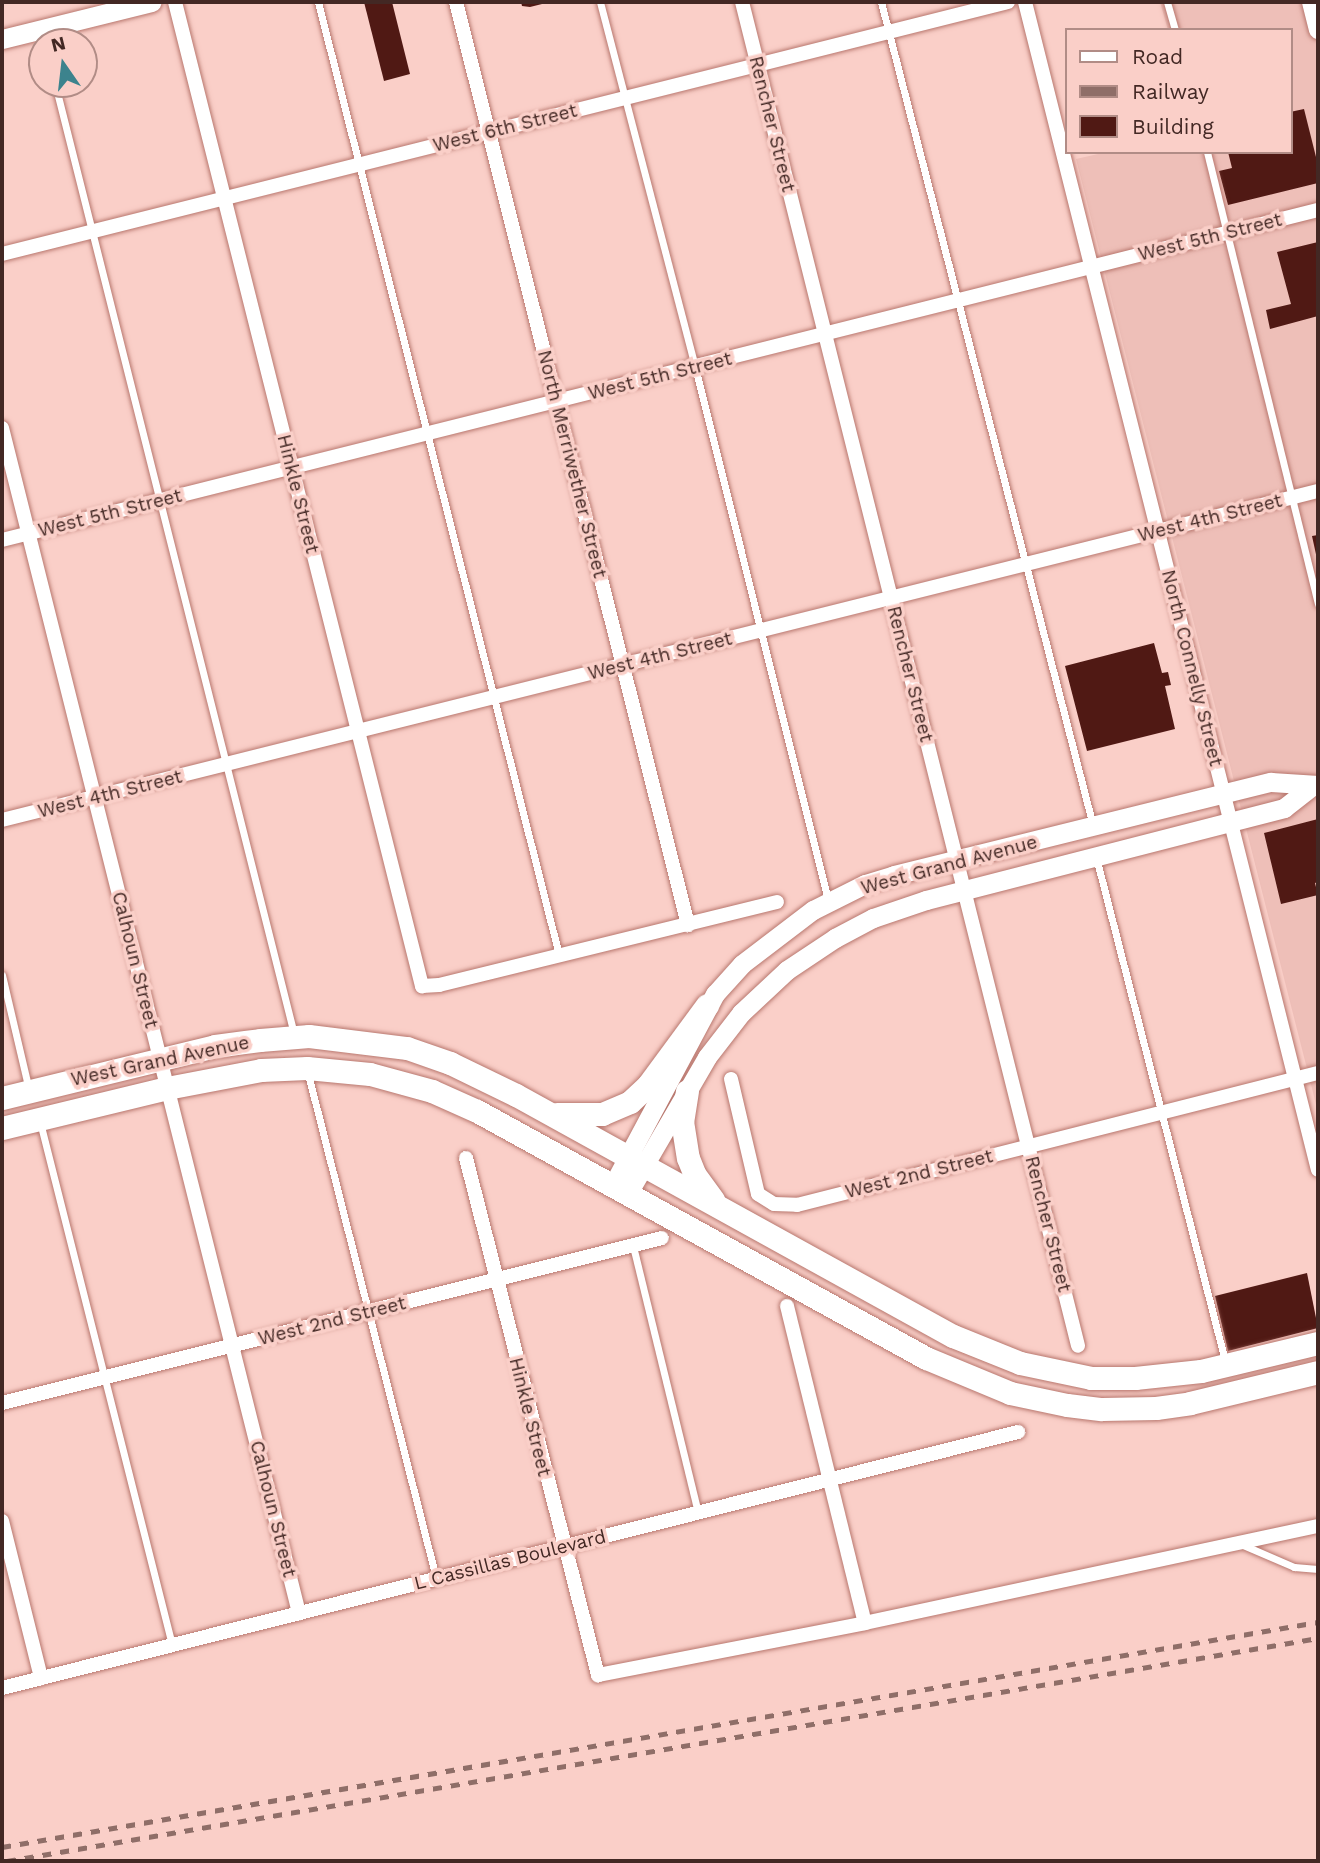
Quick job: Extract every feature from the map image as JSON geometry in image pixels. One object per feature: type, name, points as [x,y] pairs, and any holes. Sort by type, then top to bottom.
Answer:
[{"type":"highway","points":[[551,1114],[602,1114],[630,1102],[649,1085],[707,1005]]},
{"type":"highway","name":"West Grand Avenue","points":[[2,1098],[215,1046],[295,1037],[357,1040],[407,1048],[450,1063],[636,1161]]},
{"type":"highway","name":"West Grand Avenue","points":[[2,1128],[167,1088],[261,1070],[307,1068],[370,1074],[432,1091],[477,1111],[620,1189]]},
{"type":"highway","points":[[687,1091],[682,1121],[688,1158],[695,1175],[719,1208]]},
{"type":"highway","points":[[636,1161],[953,1336],[1020,1363],[1091,1378],[1135,1378],[1201,1371],[1318,1343]]},
{"type":"highway","points":[[620,1189],[926,1358],[980,1383],[1036,1400],[1090,1408],[1131,1409],[1190,1403],[1318,1372]]},
{"type":"main road","points":[[68,28],[150,2]]},
{"type":"main road","points":[[2,39],[28,37]]},
{"type":"main road","name":"West Grand Avenue","points":[[620,1189],[636,1161],[707,1005],[742,964],[790,925],[829,902],[865,884],[1271,782],[1315,786]]},
{"type":"main road","name":"West Grand Avenue","points":[[636,1161],[687,1091],[707,1057],[741,1013],[787,970],[824,944],[873,918],[964,890],[1284,808],[1315,786]]},
{"type":"street","name":"Hinkle Street","points":[[175,2],[422,986],[439,985],[559,956]]},
{"type":"street","name":"North Merriwether Street","points":[[456,2],[688,925]]},
{"type":"street","name":"Rencher Street","points":[[742,2],[1078,1346]]},
{"type":"street","name":"West 6th Street","points":[[2,254],[1008,2]]},
{"type":"street","name":"North Connelly Street","points":[[1025,2],[1318,1170]]},
{"type":"street","points":[[1311,2],[1318,30]]},
{"type":"street","name":"West 5th Street","points":[[2,540],[1318,210]]},
{"type":"street","name":"Calhoun Street","points":[[2,428],[299,1613]]},
{"type":"street","name":"West 4th Street","points":[[2,820],[1318,491]]},
{"type":"street","points":[[559,956],[777,902]]},
{"type":"street","name":"West 2nd Street","points":[[731,1079],[758,1195],[774,1204],[797,1205],[1318,1073]]},
{"type":"street","name":"Hinkle Street","points":[[466,1158],[563,1547],[598,1675],[865,1623]]},
{"type":"street","name":"West 2nd Street","points":[[2,1403],[662,1238]]},
{"type":"street","points":[[787,1306],[865,1623],[1318,1526]]},
{"type":"street","name":"L Cassillas Boulevard","points":[[2,1688],[1018,1432]]},
{"type":"street","points":[[2,1521],[41,1678]]},
{"type":"lane","points":[[318,2],[496,697],[559,956]]},
{"type":"lane","points":[[600,2],[829,902]]},
{"type":"lane","points":[[881,2],[1093,827]]},
{"type":"lane","points":[[1167,2],[1174,28]]},
{"type":"lane","points":[[58,98],[295,1037]]},
{"type":"lane","points":[[1209,154],[1318,604]]},
{"type":"lane","points":[[1095,856],[1226,1365]]},
{"type":"lane","points":[[2,975],[30,1090]]},
{"type":"lane","points":[[307,1068],[436,1578]]},
{"type":"lane","points":[[39,1118],[172,1645]]},
{"type":"lane","points":[[633,1246],[698,1513]]},
{"type":"lane","points":[[1239,1543],[1294,1567],[1318,1569]]},
{"type":"shaded area","points":[[1160,2],[1318,2],[1318,1112],[1076,159],[1098,154],[1292,154],[1292,28],[1167,28]]},
{"type":"building","points":[[364,2],[392,2],[410,74],[384,81]]},
{"type":"building","points":[[521,2],[546,3],[530,7],[522,6]]},
{"type":"building","points":[[1304,109],[1318,165],[1318,183],[1228,205],[1219,171],[1232,168],[1228,154],[1292,154],[1292,112]]},
{"type":"building","points":[[1318,242],[1318,316],[1270,329],[1266,310],[1291,304],[1277,252]]},
{"type":"building","points":[[1318,535],[1318,559],[1317,559],[1312,536]]},
{"type":"building","points":[[1154,643],[1162,673],[1168,672],[1171,685],[1165,686],[1175,729],[1087,751],[1065,666]]},
{"type":"building","points":[[1318,819],[1318,882],[1315,883],[1318,895],[1281,904],[1264,833]]},
{"type":"building","points":[[1307,1273],[1318,1328],[1228,1351],[1215,1296]]},
{"type":"railway","points":[[2,1847],[1318,1622]]},
{"type":"railway","points":[[7,1861],[1318,1638]]}]
